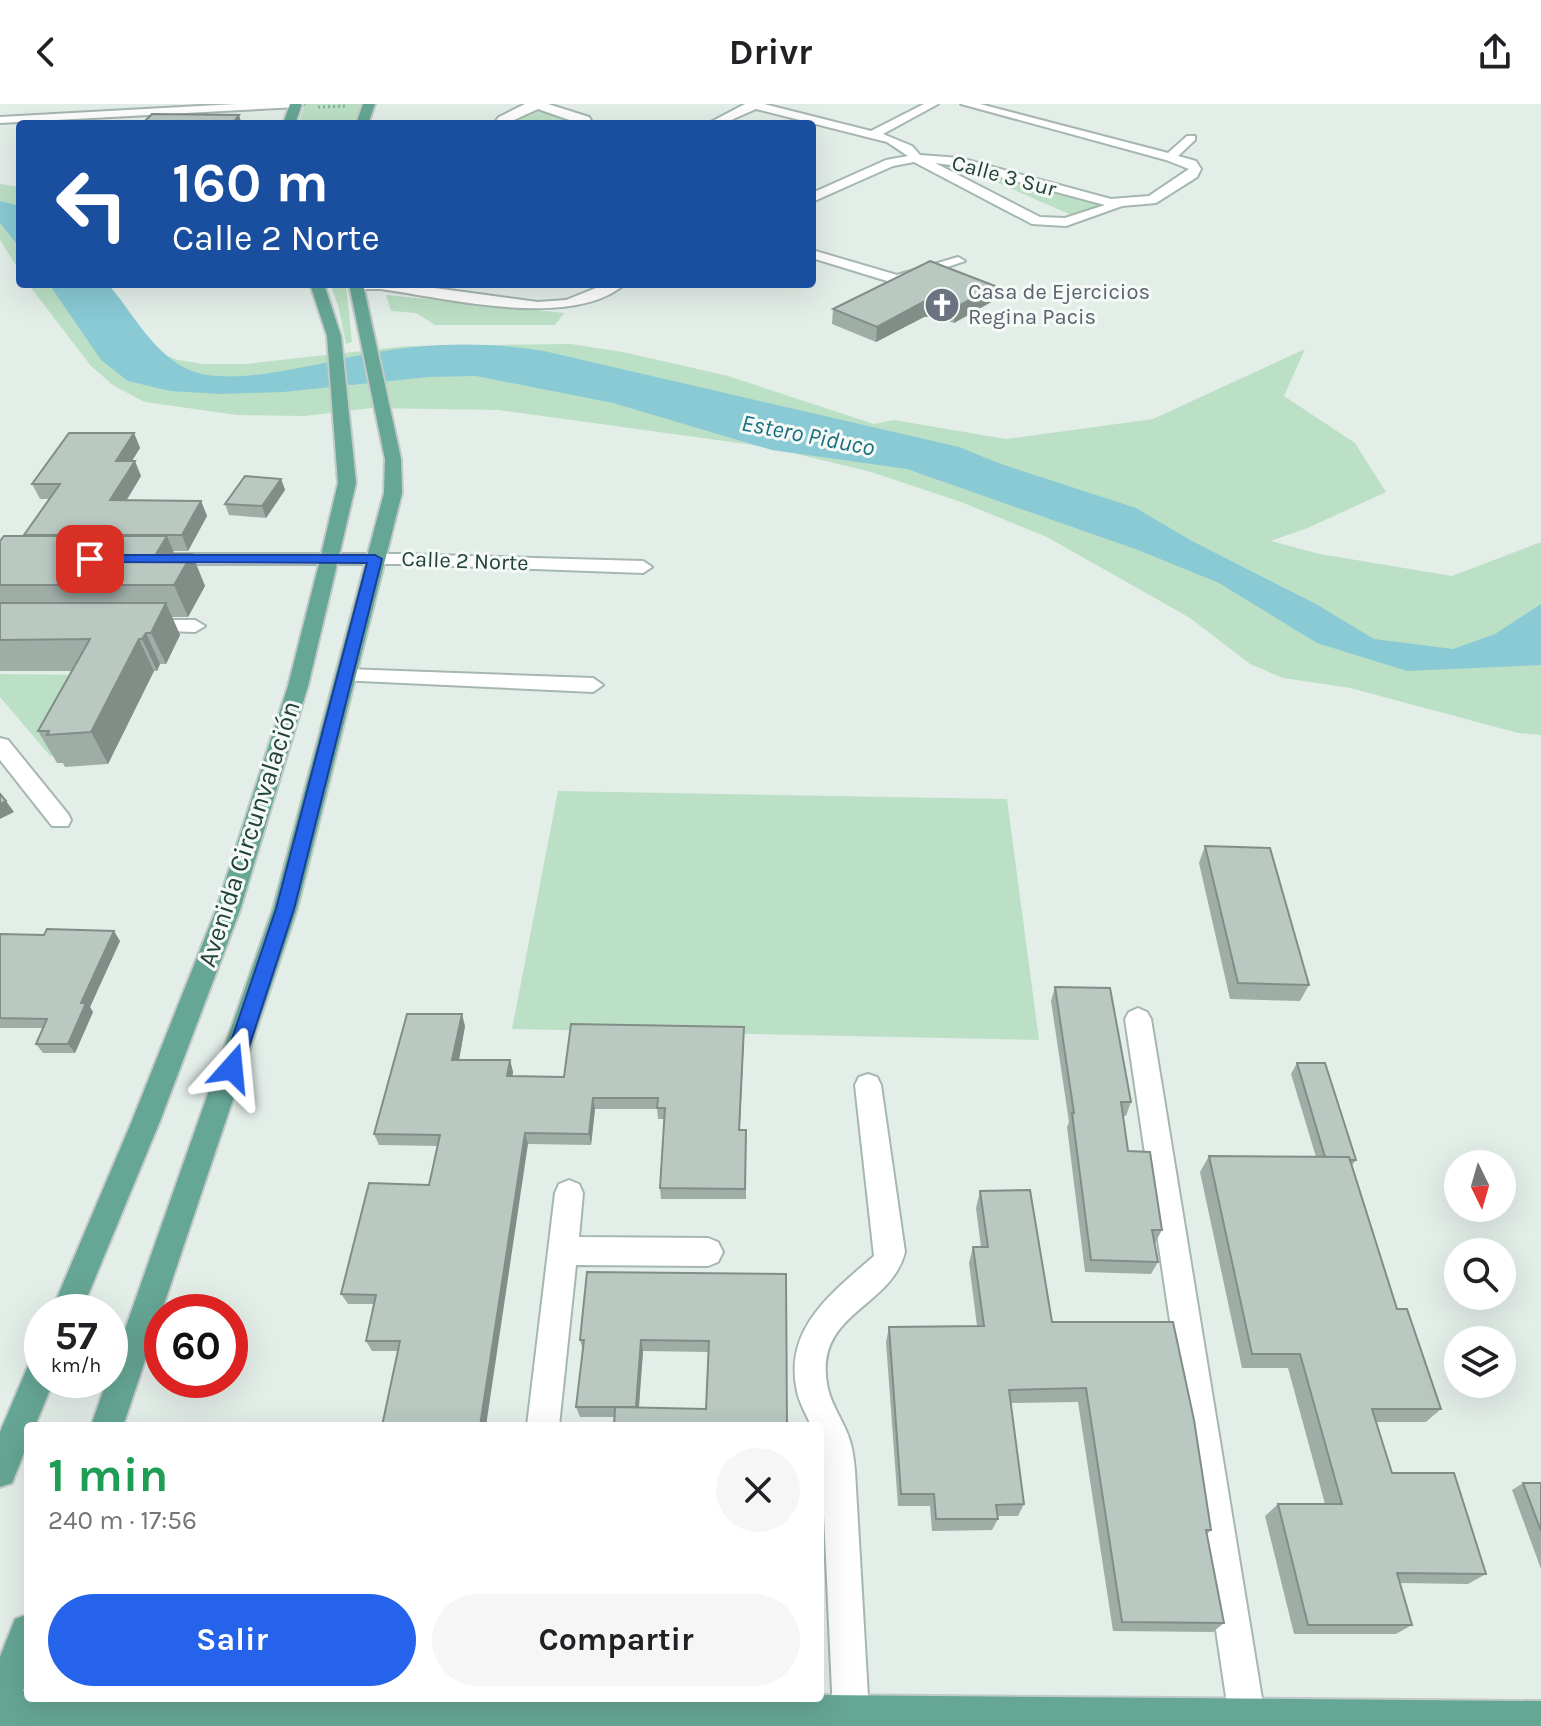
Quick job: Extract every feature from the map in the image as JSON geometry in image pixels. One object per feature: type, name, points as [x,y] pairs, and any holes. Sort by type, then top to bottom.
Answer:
[{"type":"main road","name":"Avenida Circunvalación","points":[[74,1294],[146,1121],[228,910],[298,686],[329,560],[347,483],[334,336],[318,288]]},
{"type":"main road","name":"Avenida Circunvalación","points":[[108,1422],[285,909],[393,493],[393,459],[357,288]]},
{"type":"main road","points":[[0,1471],[30,1398]]},
{"type":"main road","points":[[0,1702],[24,1642]]},
{"type":"main road","points":[[0,1709],[513,1702],[851,1714],[1541,1719]]},
{"type":"street","points":[[0,120],[297,104]]},
{"type":"street","points":[[721,120],[754,104]]},
{"type":"street","name":"Calle 3 Sur","points":[[754,104],[815,120]]},
{"type":"street","points":[[873,135],[932,104]]},
{"type":"street","points":[[816,196],[890,163],[916,158],[1037,221],[1066,222],[1124,203],[1152,200],[1193,174],[1195,169],[1192,164],[1170,157],[967,104]]},
{"type":"street","points":[[502,120],[537,105],[585,120]]},
{"type":"street","name":"Calle 3 Sur","points":[[816,120],[901,144],[916,158],[960,162],[1084,197],[1124,203]]},
{"type":"street","points":[[1170,157],[1191,138]]},
{"type":"street","points":[[816,187],[828,191]]},
{"type":"street","points":[[816,255],[897,280],[958,261]]},
{"type":"street","points":[[404,288],[538,306],[568,304],[608,288]]},
{"type":"street","name":"Calle 2 Norte","points":[[150,560],[375,559],[643,567]]},
{"type":"street","points":[[120,626],[195,626]]},
{"type":"street","points":[[346,675],[593,685]]},
{"type":"street","points":[[0,745],[60,820]]},
{"type":"street","points":[[1138,1019],[1247,1717]]},
{"type":"street","points":[[851,1714],[839,1471],[834,1441],[812,1390],[812,1347],[831,1313],[887,1264],[890,1252],[868,1085]]},
{"type":"street","points":[[543,1422],[569,1193]]},
{"type":"street","points":[[562,1251],[708,1252]]},
{"type":"green space","points":[[305,104],[362,104],[359,120],[299,120]]},
{"type":"green space","points":[[537,106],[576,120],[507,120]]},
{"type":"green space","points":[[962,167],[1102,204],[1076,217]]},
{"type":"green space","points":[[0,184],[16,186],[16,266],[0,240]]},
{"type":"green space","points":[[31,288],[102,288],[154,351],[178,360],[204,364],[246,364],[407,346],[571,344],[623,352],[728,376],[874,424],[894,420],[1006,439],[1153,419],[1305,349],[1284,396],[1355,443],[1386,492],[1310,527],[1271,541],[1320,554],[1452,576],[1541,542],[1541,735],[1518,733],[1350,688],[1283,678],[1250,664],[1190,618],[1047,537],[961,502],[871,472],[768,447],[498,410],[372,408],[305,416],[237,415],[145,402],[114,386],[91,366]]},
{"type":"green space","points":[[332,288],[346,288],[352,342],[346,344]]},
{"type":"green space","points":[[386,295],[564,313],[555,325],[435,325],[416,313],[391,311]]},
{"type":"green space","points":[[0,674],[98,675],[51,757],[0,697]]},
{"type":"green space","points":[[558,791],[1007,799],[1039,1040],[512,1029]]},
{"type":"water","points":[[0,201],[16,205],[16,243],[0,223]]},
{"type":"water","name":"Estero Piduco","points":[[52,288],[111,288],[167,356],[192,371],[210,375],[276,372],[384,351],[430,346],[475,345],[544,351],[959,447],[1136,508],[1192,541],[1316,604],[1374,639],[1453,649],[1495,634],[1541,604],[1541,665],[1407,671],[1317,643],[1219,583],[1138,550],[907,469],[772,450],[613,403],[476,376],[429,377],[283,392],[221,394],[170,391],[128,381],[101,360]]},
{"type":"building","points":[[152,114],[239,115],[235,120],[146,120]]},
{"type":"building","points":[[930,261],[995,286],[955,308],[935,300],[925,301],[877,327],[833,309]]},
{"type":"building","points":[[69,433],[134,433],[116,461],[135,461],[110,500],[201,501],[182,535],[24,535],[60,484],[32,484]]},
{"type":"building","points":[[245,476],[281,479],[262,506],[225,504]]},
{"type":"building","points":[[4,536],[167,536],[156,554],[192,554],[174,585],[0,585],[0,541]]},
{"type":"building","points":[[0,603],[166,603],[151,633],[139,639],[91,732],[47,735],[49,731],[38,731],[90,639],[0,640]]},
{"type":"building","points":[[1205,846],[1270,848],[1309,985],[1238,983]]},
{"type":"building","points":[[47,929],[114,931],[81,1003],[86,1003],[68,1044],[36,1044],[47,1019],[0,1018],[0,934],[44,935]]},
{"type":"building","points":[[1055,987],[1110,988],[1131,1102],[1121,1102],[1128,1151],[1150,1152],[1162,1230],[1152,1230],[1158,1262],[1091,1260]]},
{"type":"building","points":[[407,1014],[462,1014],[452,1060],[510,1060],[507,1076],[564,1077],[571,1024],[744,1027],[739,1130],[746,1130],[745,1189],[660,1188],[665,1108],[657,1108],[658,1098],[593,1098],[589,1134],[525,1133],[481,1422],[383,1422],[400,1341],[366,1341],[376,1295],[341,1294],[369,1183],[429,1185],[440,1135],[374,1134]]},
{"type":"building","points":[[1297,1063],[1325,1063],[1356,1160],[1325,1157]]},
{"type":"building","points":[[1209,1156],[1349,1157],[1397,1309],[1407,1309],[1441,1409],[1372,1409],[1392,1473],[1454,1473],[1486,1574],[1397,1573],[1412,1625],[1308,1625],[1278,1504],[1342,1504],[1300,1354],[1252,1354]]},
{"type":"building","points":[[1030,1190],[1052,1322],[1173,1322],[1194,1420],[1211,1530],[1206,1530],[1224,1623],[1122,1622],[1086,1388],[1009,1390],[1024,1504],[996,1505],[998,1519],[936,1519],[934,1494],[901,1494],[889,1327],[984,1326],[973,1247],[988,1247],[980,1191]]},
{"type":"building","points":[[587,1272],[786,1274],[787,1422],[614,1422],[615,1407],[576,1407],[584,1340],[580,1340]],"holes":[[[641,1340],[709,1341],[706,1409],[615,1407],[636,1407]]]},
{"type":"building","points":[[1523,1483],[1541,1483],[1541,1531]]},
{"type":"place","name":"Casa de Ejercicios Regina Pacis","points":[[942,305]]},
{"type":"route","points":[[90,559],[375,559],[285,909],[232,1068]]}]
